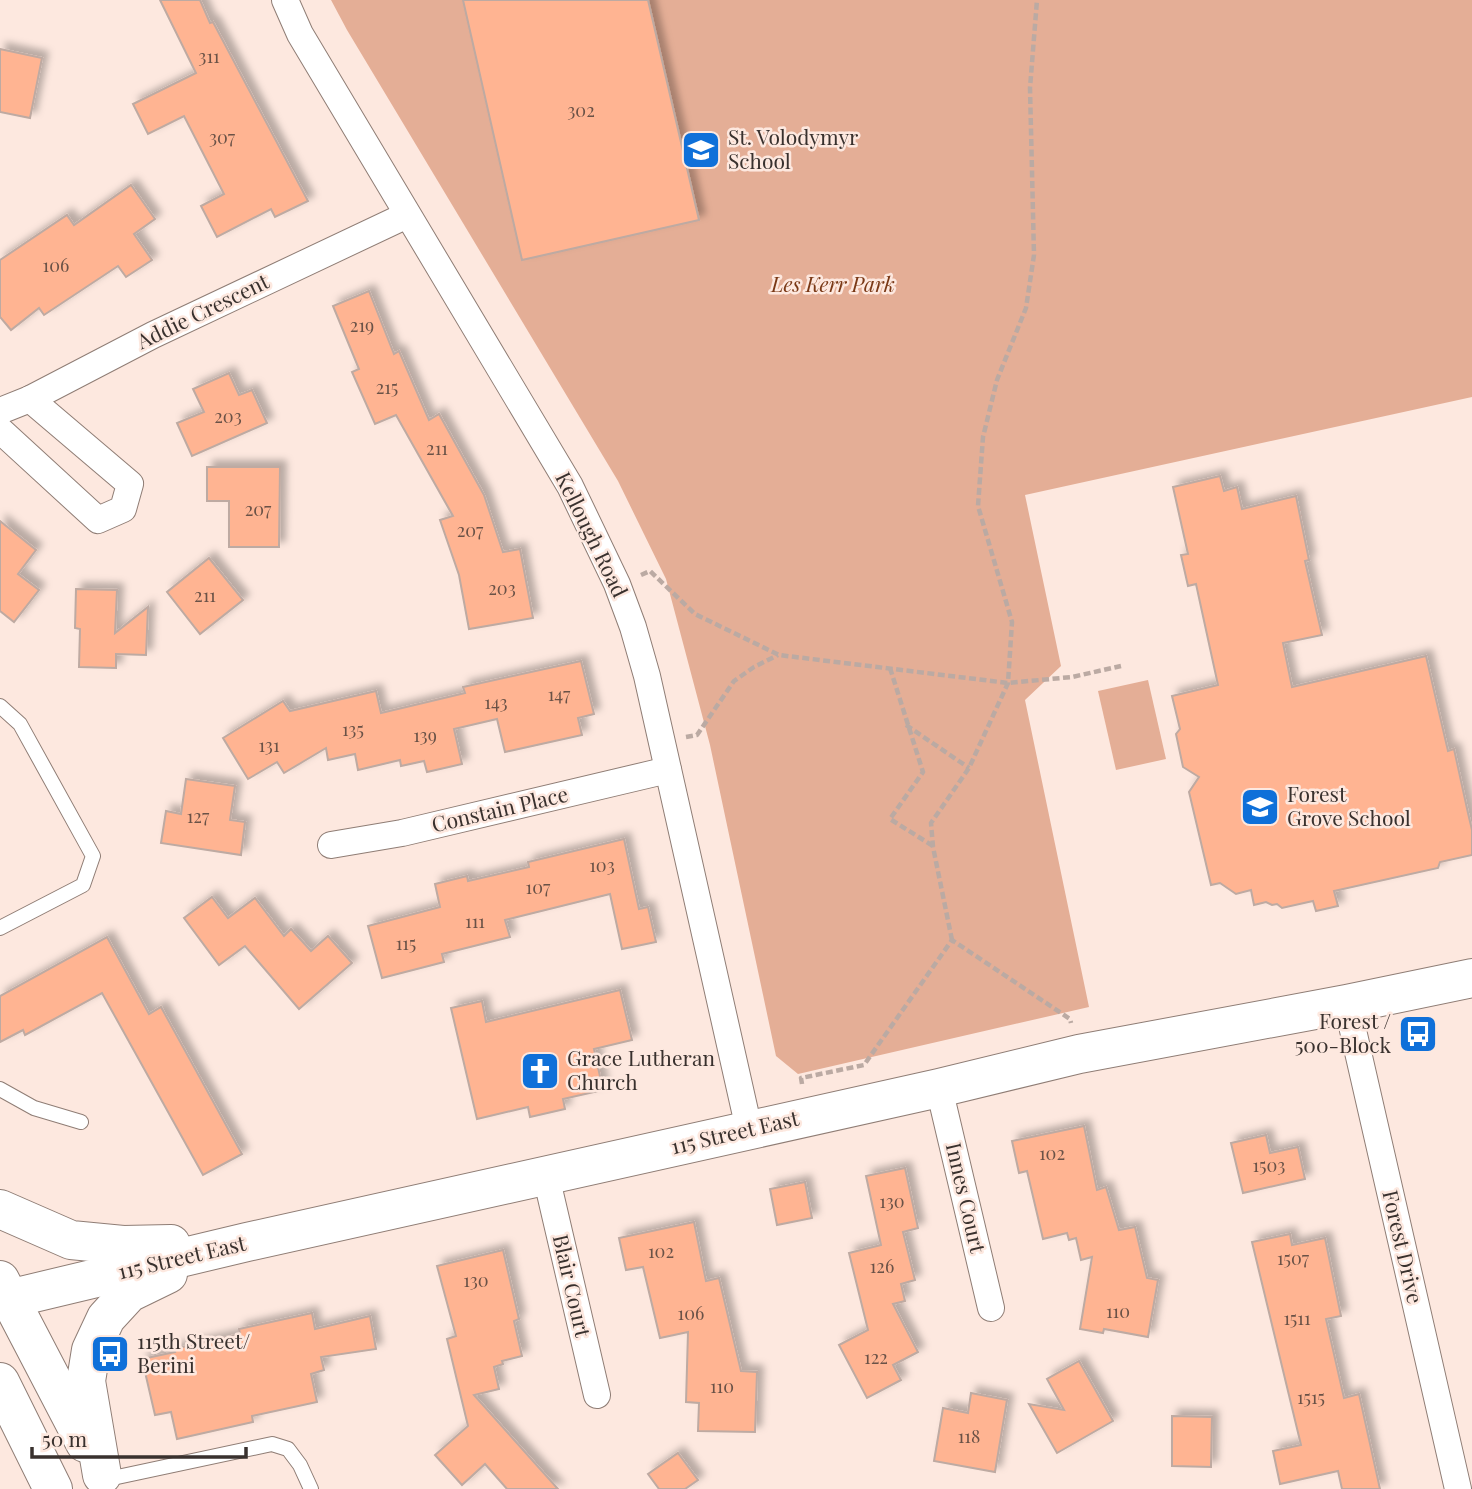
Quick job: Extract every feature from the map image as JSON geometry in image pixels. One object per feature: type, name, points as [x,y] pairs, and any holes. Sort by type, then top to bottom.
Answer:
[{"type":"street","name":"Kellough Road","points":[[285,0],[300,34],[570,486],[617,584],[647,676],[749,1129]]},
{"type":"street","name":"Addie Crescent","points":[[0,411],[30,399],[153,335],[407,215]]},
{"type":"street","points":[[0,430],[98,520],[123,509],[130,484],[30,399]]},
{"type":"street","name":"Constain Place","points":[[331,845],[401,833],[668,770]]},
{"type":"street","name":"115 Street East","points":[[3,1293],[546,1176],[1079,1054],[1472,978]]},
{"type":"street","name":"Forest Drive","points":[[1347,1004],[1458,1489]]},
{"type":"street","name":"Innes Court","points":[[939,1088],[991,1308]]},
{"type":"street","name":"Blair Court","points":[[546,1176],[597,1395]]},
{"type":"street","points":[[0,1209],[71,1240],[123,1245],[247,1242]]},
{"type":"street","points":[[108,1481],[86,1381],[91,1350],[106,1318],[130,1293],[140,1287],[247,1242]]},
{"type":"street","points":[[3,1293],[108,1481]]},
{"type":"street","points":[[0,1382],[53,1489]]},
{"type":"street","points":[[0,1435],[46,1489]]},
{"type":"lane","points":[[0,706],[20,724],[93,856],[83,885],[0,928]]},
{"type":"lane","points":[[0,1089],[34,1108],[81,1122]]},
{"type":"lane","points":[[108,1481],[272,1444],[288,1449],[300,1465],[311,1489]]},
{"type":"path","points":[[1037,0],[1030,88],[1034,255],[1026,308],[997,380],[983,437],[978,506],[1012,622],[1007,683],[969,768],[931,823],[933,847],[952,940],[1070,1018]]},
{"type":"path","points":[[650,572],[695,614],[779,655],[1007,683],[1072,677],[1121,666]]},
{"type":"path","points":[[661,743],[697,735],[734,681],[754,667],[779,655]]},
{"type":"path","points":[[890,668],[923,772],[890,819],[933,847]]},
{"type":"path","points":[[906,725],[969,768]]},
{"type":"path","points":[[806,1116],[801,1078],[864,1065],[952,940]]},
{"type":"green space","name":"Les Kerr Park","points":[[331,0],[1472,0],[1472,397],[1025,495],[1061,666],[1025,700],[1089,1007],[798,1074],[776,1056],[710,745],[666,579],[618,481]]},
{"type":"green space","points":[[1148,680],[1166,759],[1116,770],[1098,691]]},
{"type":"building","points":[[160,0],[200,0],[308,201],[275,217],[271,209],[217,237],[201,206],[224,194],[184,116],[148,134],[133,104],[196,73]]},
{"type":"building","points":[[463,0],[648,0],[699,220],[522,260]]},
{"type":"building","points":[[0,49],[42,58],[30,118],[0,112]]},
{"type":"building","points":[[131,185],[155,219],[134,234],[152,260],[126,277],[118,266],[44,315],[39,308],[11,330],[0,317],[0,260],[67,215],[74,225]]},
{"type":"building","points":[[369,291],[394,354],[399,351],[429,420],[439,414],[484,495],[503,552],[520,549],[533,618],[469,629],[459,575],[440,520],[453,516],[396,415],[375,424],[352,372],[359,369],[333,306]]},
{"type":"building","points":[[229,373],[239,395],[252,390],[267,423],[192,456],[177,423],[204,412],[193,389]]},
{"type":"building","points":[[207,467],[280,467],[279,547],[229,547],[229,501],[207,501]]},
{"type":"building","points":[[1220,476],[1224,491],[1237,487],[1242,509],[1296,496],[1309,560],[1305,561],[1322,635],[1283,643],[1292,687],[1426,656],[1448,751],[1454,749],[1472,830],[1472,855],[1440,862],[1438,868],[1334,891],[1338,906],[1316,911],[1313,901],[1282,908],[1266,902],[1254,905],[1251,890],[1236,894],[1220,883],[1211,885],[1189,792],[1199,777],[1183,767],[1176,734],[1180,729],[1172,696],[1218,685],[1196,584],[1188,586],[1181,555],[1188,554],[1173,487]]},
{"type":"building","points":[[0,521],[36,550],[18,574],[39,590],[14,622],[0,611]]},
{"type":"building","points":[[209,558],[243,600],[200,634],[167,592]]},
{"type":"building","points":[[76,589],[117,590],[115,633],[148,607],[146,655],[116,654],[116,668],[79,667],[80,629],[75,628]]},
{"type":"building","points":[[581,661],[594,714],[578,718],[582,735],[505,752],[497,719],[454,729],[462,764],[427,772],[424,761],[401,766],[400,760],[358,770],[355,754],[328,760],[326,748],[284,773],[277,762],[248,779],[223,738],[283,701],[290,711],[376,691],[381,713],[465,693],[463,687]]},
{"type":"building","points":[[186,779],[235,786],[230,820],[245,822],[241,855],[161,843],[166,811],[181,814]]},
{"type":"building","points":[[624,839],[639,909],[648,907],[656,942],[622,949],[610,894],[505,920],[510,937],[442,954],[444,962],[382,978],[368,926],[440,907],[435,884],[467,876],[468,881],[529,867],[528,862]]},
{"type":"building","points":[[212,897],[228,918],[255,898],[284,936],[291,929],[311,951],[328,936],[352,963],[299,1009],[245,946],[219,965],[184,918]]},
{"type":"building","points":[[107,937],[149,1014],[161,1007],[242,1154],[203,1175],[102,993],[25,1035],[23,1030],[0,1042],[0,996]]},
{"type":"building","points":[[620,990],[632,1040],[594,1049],[603,1090],[563,1099],[565,1109],[530,1117],[528,1107],[477,1119],[451,1008],[482,1001],[486,1022]]},
{"type":"building","points":[[1084,1126],[1097,1190],[1106,1187],[1119,1230],[1135,1227],[1147,1278],[1158,1280],[1148,1337],[1104,1329],[1103,1333],[1080,1329],[1092,1257],[1081,1260],[1076,1238],[1069,1240],[1067,1233],[1043,1239],[1027,1171],[1019,1173],[1012,1141]]},
{"type":"building","points":[[1266,1135],[1270,1153],[1298,1147],[1305,1179],[1243,1193],[1231,1143]]},
{"type":"building","points":[[905,1168],[918,1228],[903,1232],[915,1280],[901,1284],[905,1301],[893,1304],[918,1352],[893,1365],[901,1380],[867,1398],[839,1345],[868,1330],[849,1253],[881,1245],[866,1176]]},
{"type":"building","points":[[805,1182],[812,1218],[777,1225],[770,1189]]},
{"type":"building","points":[[694,1222],[706,1281],[719,1278],[741,1371],[757,1372],[755,1432],[698,1431],[699,1403],[686,1402],[688,1332],[660,1338],[643,1267],[626,1270],[619,1238]]},
{"type":"building","points":[[1290,1234],[1292,1245],[1325,1238],[1341,1316],[1326,1319],[1344,1398],[1359,1394],[1380,1489],[1342,1489],[1338,1471],[1280,1484],[1273,1451],[1301,1445],[1252,1242]]},
{"type":"building","points":[[503,1250],[519,1319],[514,1321],[522,1356],[502,1361],[503,1364],[494,1367],[499,1389],[474,1395],[558,1489],[507,1489],[485,1464],[462,1485],[435,1455],[468,1426],[447,1339],[456,1336],[437,1266]]},
{"type":"building","points":[[312,1313],[315,1329],[370,1316],[376,1349],[321,1357],[324,1370],[311,1374],[317,1402],[252,1416],[253,1422],[177,1439],[171,1412],[155,1415],[142,1359],[240,1334],[239,1329]]},
{"type":"building","points":[[1079,1361],[1113,1421],[1057,1453],[1029,1404],[1064,1410],[1047,1379]]},
{"type":"building","points":[[971,1393],[1007,1400],[995,1472],[934,1461],[943,1408],[968,1413]]},
{"type":"building","points":[[1172,1416],[1212,1417],[1211,1467],[1172,1466]]},
{"type":"building","points":[[678,1453],[698,1480],[685,1489],[659,1489],[648,1474]]},
{"type":"place","name":"St. Volodymyr School","points":[[701,150]]},
{"type":"place","name":"Forest Grove School","points":[[1260,807]]},
{"type":"place","name":"Forest / 500-Block","points":[[1418,1034]]},
{"type":"place","name":"Grace Lutheran Church","points":[[540,1071]]},
{"type":"place","name":"115th Street/ Berini","points":[[110,1354]]}]
